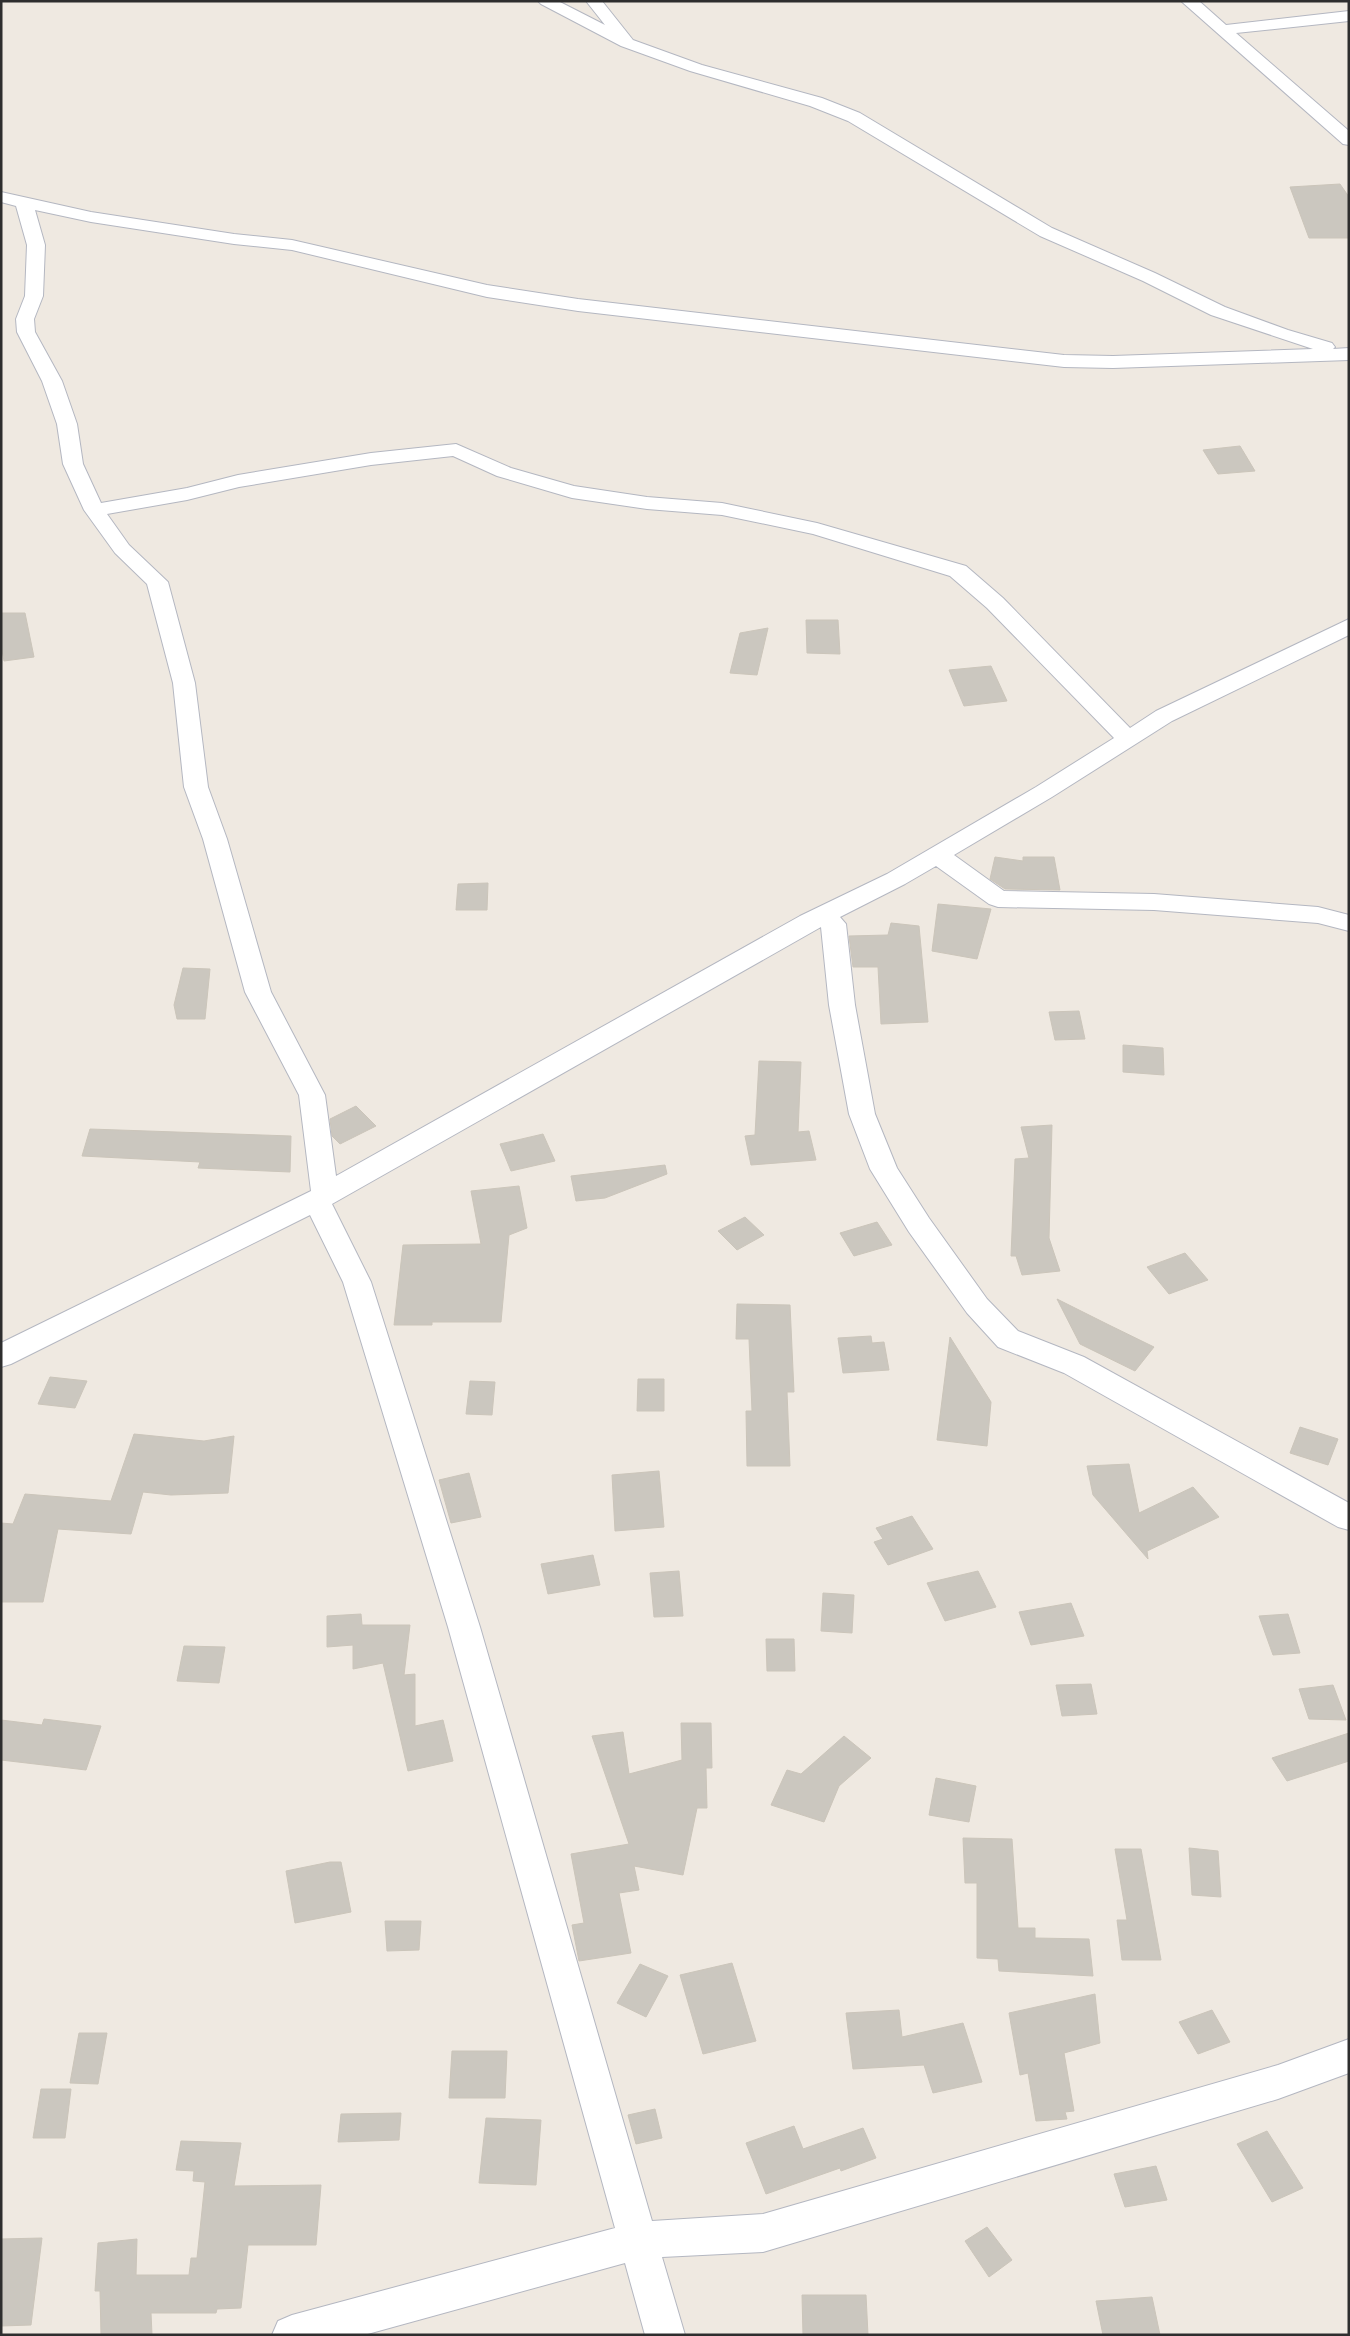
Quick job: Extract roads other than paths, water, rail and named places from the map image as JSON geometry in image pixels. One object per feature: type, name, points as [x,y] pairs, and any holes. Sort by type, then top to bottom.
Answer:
[{"type":"street","points":[[546,1],[627,43],[696,68],[816,102],[854,118],[1046,232],[1149,277],[1218,311],[1281,334],[1348,354]]},
{"type":"street","points":[[594,1],[627,43]]},
{"type":"street","points":[[1189,1],[1349,140]]},
{"type":"street","points":[[1223,30],[1349,16]]},
{"type":"street","points":[[1,197],[130,223],[292,245],[487,290],[569,303],[1064,361],[1113,362],[1348,354]]},
{"type":"street","points":[[24,202],[36,245],[34,296],[25,320],[26,332],[52,381],[68,424],[73,464],[94,510],[122,549],[157,582],[170,621],[184,683],[196,787],[215,839],[258,992],[312,1095],[321,1197],[357,1282],[464,1627],[640,2240],[665,2335]]},
{"type":"street","points":[[94,510],[187,494],[238,482],[362,461],[456,450],[504,472],[572,492],[647,503],[722,509],[817,529],[958,571],[995,603],[1128,739]]},
{"type":"street","points":[[1,1356],[321,1197],[809,922],[896,879],[1044,792],[1164,716],[1349,626]]},
{"type":"street","points":[[936,856],[998,899],[1154,902],[1318,915],[1349,923]]},
{"type":"street","points":[[809,922],[818,919],[828,919],[834,924],[842,1005],[862,1114],[884,1169],[919,1225],[977,1306],[1008,1339],[1074,1365],[1349,1518]]},
{"type":"street","points":[[292,2335],[640,2240],[763,2233],[1278,2082],[1349,2056]]}]
